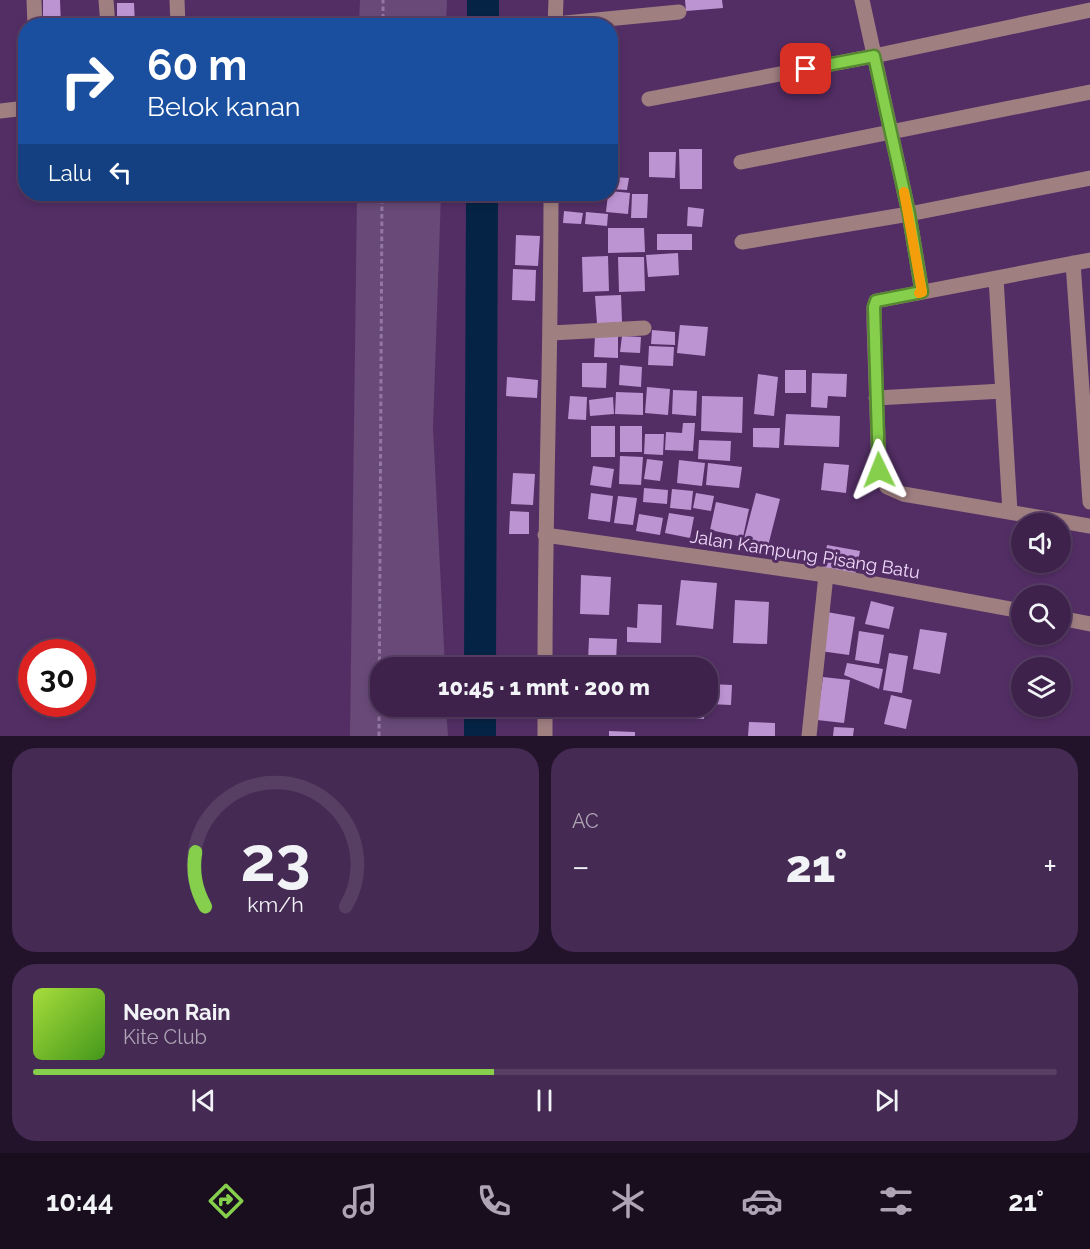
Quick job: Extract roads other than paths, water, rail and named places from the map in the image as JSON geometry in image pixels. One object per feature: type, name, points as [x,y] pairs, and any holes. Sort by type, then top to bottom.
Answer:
[{"type":"street","points":[[34,0],[35,18]]},
{"type":"street","points":[[106,0],[107,18]]},
{"type":"street","points":[[177,0],[178,18]]},
{"type":"street","points":[[556,0],[558,18]]},
{"type":"street","points":[[862,0],[909,214],[922,292]]},
{"type":"street","points":[[649,99],[874,56],[1090,10]]},
{"type":"street","points":[[618,18],[679,12]]},
{"type":"street","points":[[741,162],[1090,92]]},
{"type":"street","points":[[0,111],[18,109]]},
{"type":"street","points":[[742,242],[909,214],[1090,178]]},
{"type":"street","points":[[545,657],[561,333],[552,201]]},
{"type":"street","points":[[1090,260],[876,301],[874,307],[879,470],[887,487],[903,494],[1090,526]]},
{"type":"street","points":[[1072,263],[1090,502]]},
{"type":"street","points":[[996,278],[1010,512]]},
{"type":"street","points":[[561,333],[644,328]]},
{"type":"street","points":[[876,398],[1003,392]]},
{"type":"street","name":"Jalan Kampung Pisang Batu","points":[[551,535],[826,575],[1011,609]]},
{"type":"street","points":[[809,736],[826,575]]},
{"type":"street","points":[[1071,620],[1090,624]]},
{"type":"street","points":[[545,717],[545,736]]},
{"type":"waterway","points":[[483,0],[483,18]]},
{"type":"waterway","points":[[480,657],[482,201]]},
{"type":"waterway","points":[[480,717],[480,736]]}]
